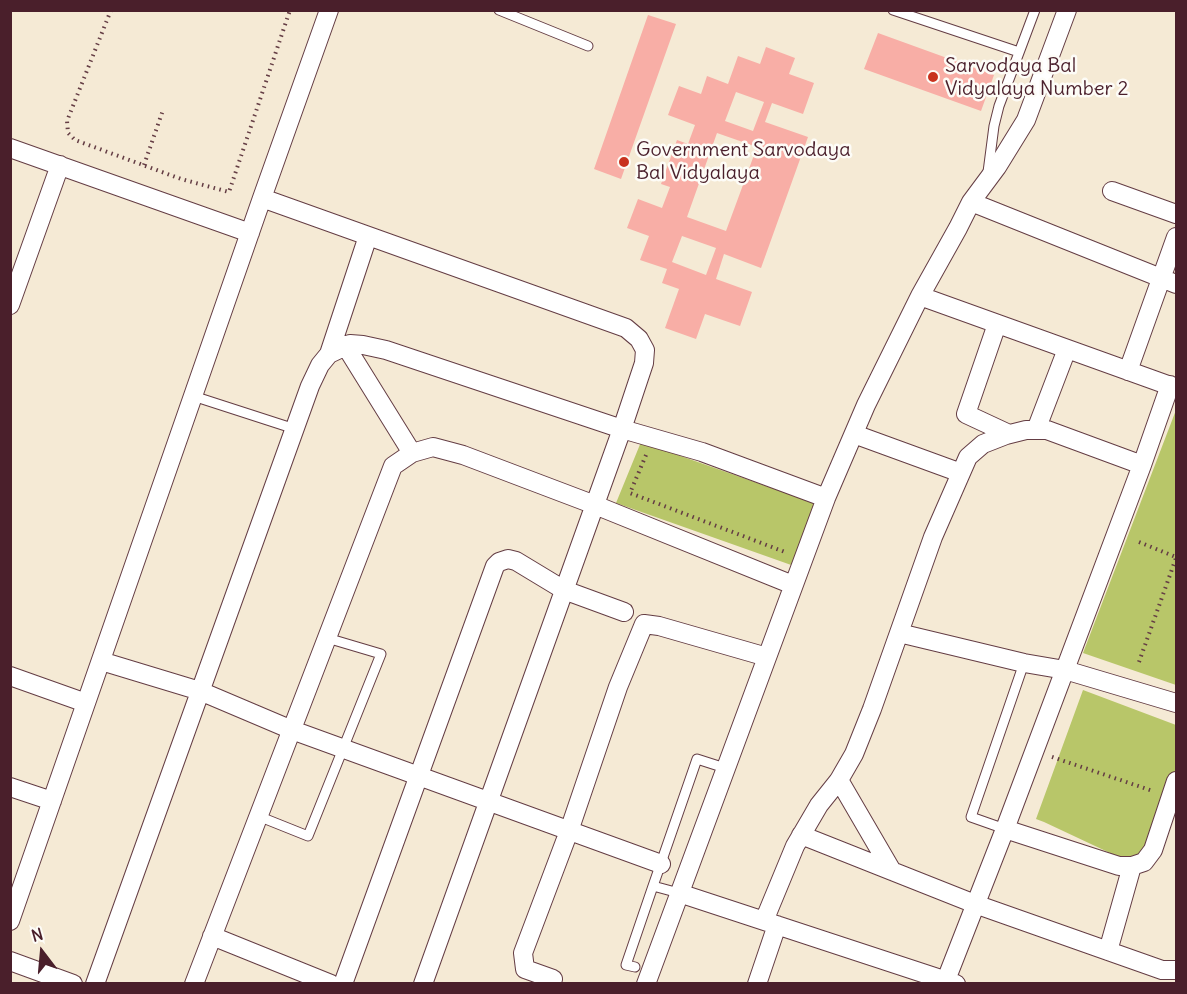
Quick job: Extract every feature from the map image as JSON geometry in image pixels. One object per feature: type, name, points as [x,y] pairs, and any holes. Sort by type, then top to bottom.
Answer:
[{"type":"street","points":[[11,920],[329,10]]},
{"type":"street","points":[[646,984],[826,498],[871,395],[920,296],[971,202],[998,167],[1026,120],[1066,10]]},
{"type":"street","points":[[10,148],[250,233]]},
{"type":"street","points":[[10,305],[60,165]]},
{"type":"street","points":[[1112,190],[1176,214]]},
{"type":"street","points":[[262,198],[626,328],[639,339],[645,350],[644,363],[622,429],[423,984]]},
{"type":"street","points":[[971,202],[1169,282]]},
{"type":"street","points":[[329,354],[368,236]]},
{"type":"street","points":[[1128,371],[1169,282],[1176,237]]},
{"type":"street","points":[[679,893],[951,982],[975,904],[1173,387],[920,296]]},
{"type":"street","points":[[997,324],[966,414],[1009,434]]},
{"type":"street","points":[[95,984],[310,386],[320,364],[329,354],[350,344],[386,350],[622,429],[702,452],[826,498]]},
{"type":"street","points":[[345,345],[412,453]]},
{"type":"street","points":[[1036,430],[1067,349]]},
{"type":"street","points":[[757,984],[770,923],[795,846],[819,805],[839,780],[854,754],[933,537],[969,457],[983,444],[1009,434],[1026,430],[1047,430],[1142,465]]},
{"type":"street","points":[[854,434],[961,473]]},
{"type":"street","points":[[194,984],[393,466],[412,453],[433,447],[463,455],[793,585]]},
{"type":"street","points":[[344,984],[495,566],[508,559],[516,561],[564,590],[624,612]]},
{"type":"street","points":[[551,984],[553,979],[525,969],[523,953],[569,831],[618,687],[644,624],[659,626],[767,657]]},
{"type":"street","points":[[898,633],[1024,663],[1065,670],[1176,703]]},
{"type":"street","points":[[101,661],[200,691],[292,730],[661,864]]},
{"type":"street","points":[[10,676],[86,703]]},
{"type":"street","points":[[839,780],[892,871]]},
{"type":"street","points":[[10,787],[52,801]]},
{"type":"street","points":[[1005,829],[1119,866],[1132,866],[1144,862],[1153,850],[1175,792]]},
{"type":"street","points":[[801,836],[975,904],[1162,970],[1176,970]]},
{"type":"street","points":[[1108,951],[1132,866]]},
{"type":"street","points":[[212,936],[331,984]]},
{"type":"street","points":[[10,961],[74,984]]},
{"type":"lane","points":[[499,10],[588,46]]},
{"type":"lane","points":[[893,10],[1019,52]]},
{"type":"lane","points":[[987,181],[999,106],[1035,10]]},
{"type":"lane","points":[[193,396],[295,429]]},
{"type":"lane","points":[[258,816],[308,836],[381,654],[327,638]]},
{"type":"lane","points":[[1005,829],[971,817],[1024,663]]},
{"type":"lane","points":[[635,967],[626,964],[697,759],[725,768]]},
{"type":"lane","points":[[653,886],[679,893]]},
{"type":"path","points":[[111,10],[67,121],[68,133],[75,140],[181,178],[229,192],[290,10]]},
{"type":"path","points":[[144,165],[163,110]]},
{"type":"path","points":[[653,438],[630,493],[785,552]]},
{"type":"path","points":[[1139,542],[1176,557],[1139,662]]},
{"type":"path","points":[[1034,752],[1175,792]]},
{"type":"green space","points":[[1176,410],[1176,685],[1083,653]]},
{"type":"green space","points":[[641,442],[817,504],[794,566],[616,503]]},
{"type":"green space","points":[[1083,690],[1176,725],[1176,780],[1142,868],[1036,819]]},
{"type":"building","points":[[648,15],[676,24],[621,179],[594,169]]},
{"type":"building","points":[[878,33],[994,75],[981,111],[864,69]]},
{"type":"building","points":[[766,47],[795,58],[789,74],[814,83],[803,114],[772,103],[765,122],[808,137],[761,268],[724,254],[716,279],[752,292],[740,326],[705,314],[696,339],[665,328],[679,289],[662,283],[667,269],[640,260],[649,236],[627,228],[638,199],[662,208],[670,187],[661,184],[677,140],[688,144],[695,125],[668,115],[679,86],[701,94],[707,76],[728,84],[738,56],[760,64]],"holes":[[[736,92],[764,102],[753,131],[725,121]],[[717,133],[757,147],[726,231],[687,217]],[[682,236],[716,248],[706,275],[672,262]]]},
{"type":"place","name":"Sarvodaya Bal Vidyalaya Number 2","points":[[933,77]]},
{"type":"place","name":"Government Sarvodaya Bal Vidyalaya","points":[[624,162]]}]
